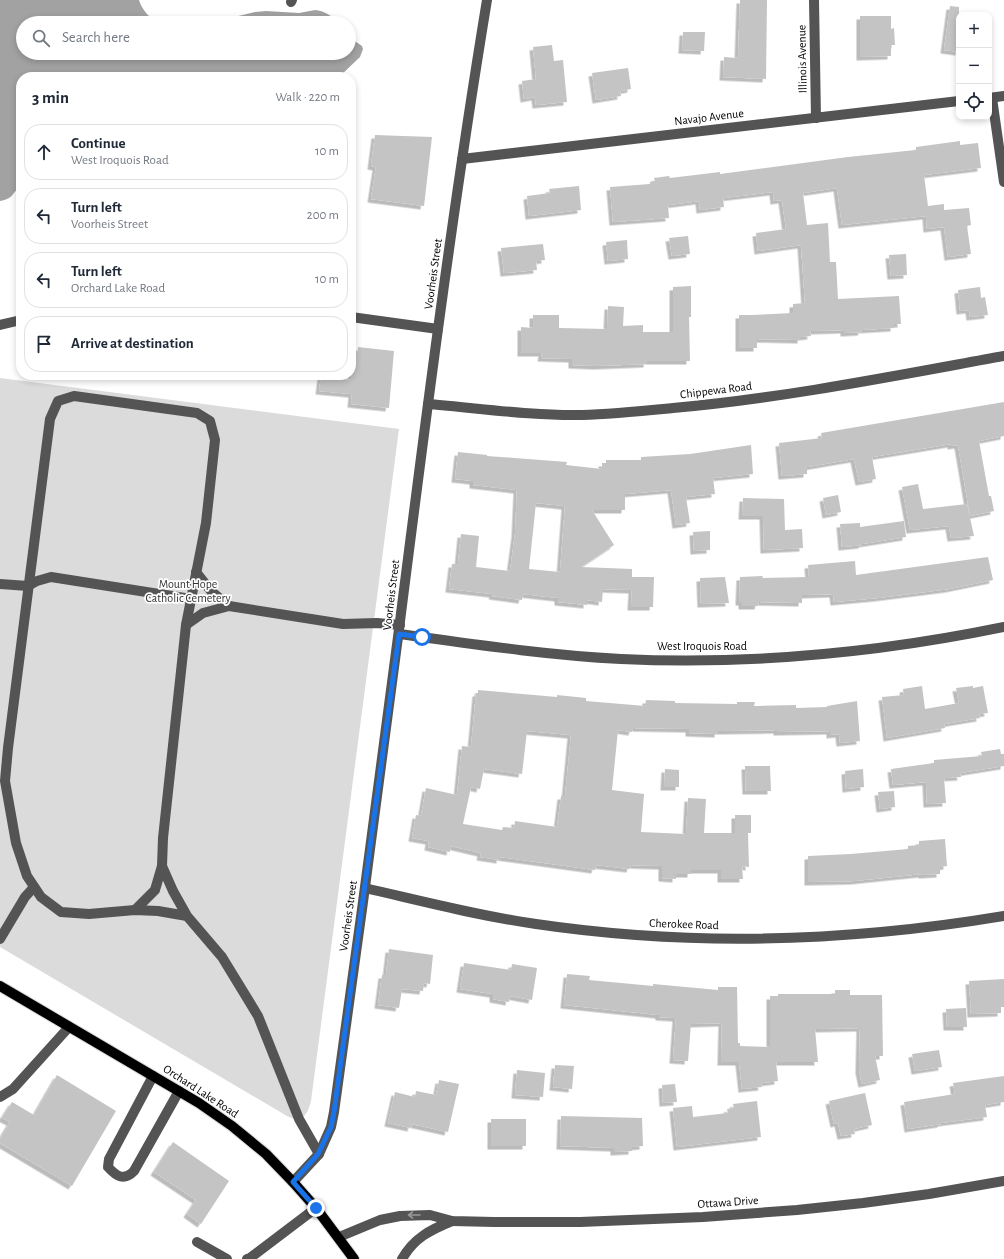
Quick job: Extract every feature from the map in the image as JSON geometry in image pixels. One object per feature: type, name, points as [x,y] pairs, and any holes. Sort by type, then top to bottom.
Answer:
[{"type":"main road","name":"Orchard Lake Road","points":[[0,986],[199,1103],[232,1126],[266,1154],[293,1182],[339,1237],[354,1259]]},
{"type":"street","name":"Voorheis Street","points":[[293,1182],[318,1154],[331,1127],[334,1112],[365,888],[438,329],[462,159],[487,0]]},
{"type":"street","name":"Illinois Avenue","points":[[814,0],[816,118]]},
{"type":"street","points":[[992,98],[1004,96]]},
{"type":"street","name":"Navajo Avenue","points":[[462,159],[956,101]]},
{"type":"street","points":[[992,104],[1004,182]]},
{"type":"street","points":[[356,318],[438,329]]},
{"type":"street","points":[[0,325],[16,321]]},
{"type":"street","name":"Chippewa Road","points":[[428,404],[554,414],[634,412],[786,394],[1004,356]]},
{"type":"street","points":[[135,910],[155,890],[162,866],[163,838],[186,625],[206,523],[215,440],[210,421],[197,413],[74,396],[58,401],[50,419],[28,586],[8,748],[6,781],[16,843],[27,876],[34,887],[41,897],[61,912],[89,914],[135,910],[158,911],[187,916]]},
{"type":"street","points":[[196,572],[211,591],[229,606]]},
{"type":"street","points":[[0,584],[28,586],[37,581],[51,578],[191,599]]},
{"type":"street","points":[[186,625],[203,613],[229,606]]},
{"type":"street","name":"West Iroquois Road","points":[[229,606],[342,624],[376,623],[399,630],[585,656],[662,660],[716,660],[817,655],[872,650],[1004,627]]},
{"type":"street","points":[[162,866],[173,891],[187,916],[222,957],[258,1016],[299,1119],[318,1154]]},
{"type":"street","points":[[0,939],[25,897],[34,887]]},
{"type":"street","name":"Cherokee Road","points":[[365,888],[477,914],[536,924],[627,934],[690,938],[781,939],[868,934],[954,924],[1004,916]]},
{"type":"street","points":[[0,1097],[13,1089],[69,1027]]},
{"type":"street","points":[[153,1076],[109,1160],[108,1167],[113,1173],[122,1177],[128,1177],[134,1171],[179,1091]]},
{"type":"street","name":"Ottawa Drive","points":[[339,1237],[380,1220],[392,1217],[430,1215],[452,1221],[587,1222],[703,1217],[789,1211],[885,1200],[1004,1181]]},
{"type":"street","points":[[247,1259],[316,1208]]},
{"type":"street","name":"Ottawa Drive","points":[[402,1259],[406,1251],[419,1237],[452,1221]]},
{"type":"street","points":[[197,1242],[227,1259]]},
{"type":"green space","name":"Mount Hope Catholic Cemetery","points":[[0,378],[399,429],[311,1101],[306,1114],[300,1118],[297,1119],[287,1116],[0,947]]},
{"type":"shaded area","points":[[0,0],[139,0],[149,16],[16,16],[16,60],[356,60],[356,42],[362,46],[363,49],[360,57],[344,72],[16,72],[16,191],[11,197],[0,201]]},
{"type":"shaded area","points":[[315,10],[322,11],[330,16],[238,16],[266,11],[299,13]]},
{"type":"building","points":[[740,0],[767,0],[766,79],[723,77],[724,57],[738,58]]},
{"type":"building","points":[[950,6],[959,7],[959,12],[956,12],[956,52],[944,50]]},
{"type":"building","points":[[860,16],[891,16],[891,29],[894,28],[895,45],[891,45],[891,56],[860,57]]},
{"type":"building","points":[[683,32],[705,32],[704,51],[682,50]]},
{"type":"building","points":[[552,45],[554,61],[563,60],[567,102],[536,105],[535,97],[524,99],[522,81],[536,79],[533,47]]},
{"type":"building","points":[[628,68],[631,89],[620,91],[621,96],[596,100],[592,73]]},
{"type":"building","points":[[375,135],[432,137],[424,206],[371,199],[376,167],[371,166]]},
{"type":"building","points":[[960,141],[960,145],[978,143],[981,168],[924,175],[928,206],[944,204],[944,210],[969,208],[971,225],[967,226],[971,254],[948,257],[944,227],[927,229],[926,216],[842,225],[837,188],[803,193],[807,225],[828,223],[830,262],[836,262],[838,299],[899,296],[901,324],[894,324],[894,328],[861,330],[862,332],[844,333],[844,330],[810,331],[811,336],[801,337],[801,340],[757,339],[757,348],[739,348],[739,315],[793,313],[793,304],[805,303],[801,245],[758,251],[756,233],[786,229],[782,200],[774,201],[773,192],[723,198],[724,207],[700,210],[699,201],[668,205],[669,218],[613,222],[610,187],[650,184],[650,182],[655,181],[654,178],[669,176],[670,178],[720,172],[720,174],[848,157],[916,150],[916,147]]},
{"type":"building","points":[[579,186],[581,210],[529,216],[527,196],[550,193],[549,189]]},
{"type":"building","points":[[688,236],[690,254],[672,256],[669,238]]},
{"type":"building","points":[[627,240],[628,259],[608,261],[606,242]]},
{"type":"building","points":[[543,244],[545,260],[536,261],[537,270],[504,273],[501,248]]},
{"type":"building","points":[[906,254],[907,275],[891,276],[889,255]]},
{"type":"building","points":[[691,286],[691,317],[689,317],[690,361],[647,361],[647,364],[597,366],[572,365],[572,359],[541,358],[542,353],[521,353],[521,327],[533,328],[533,315],[559,315],[559,328],[607,329],[608,306],[624,307],[623,326],[643,325],[643,332],[673,332],[673,287]]},
{"type":"building","points":[[980,287],[981,298],[985,297],[988,315],[970,317],[969,310],[960,311],[958,290]]},
{"type":"building","points":[[358,347],[394,351],[389,408],[351,404],[352,394],[319,391],[320,380],[356,380]]},
{"type":"building","points":[[1004,402],[1004,436],[979,441],[989,496],[991,496],[994,511],[970,516],[958,445],[951,446],[951,444],[872,457],[876,479],[859,482],[854,459],[807,467],[807,474],[782,476],[779,443],[822,438],[821,433]]},
{"type":"building","points":[[751,445],[753,474],[713,478],[715,494],[686,497],[690,523],[676,525],[671,490],[625,494],[625,510],[592,510],[614,545],[581,567],[632,569],[632,577],[654,577],[653,607],[631,607],[632,590],[603,589],[602,602],[587,600],[587,605],[558,602],[558,598],[523,594],[522,600],[492,596],[493,594],[449,589],[452,564],[458,564],[461,534],[479,536],[476,567],[510,571],[515,534],[517,490],[473,485],[473,481],[455,479],[458,452],[487,456],[567,462],[566,465],[602,469],[602,463],[606,463],[606,460],[641,460],[641,457],[690,454]],"holes":[[[536,503],[565,506],[560,572],[529,569]]]},
{"type":"building","points":[[918,484],[923,509],[967,504],[974,536],[951,538],[949,526],[910,530],[902,487]]},
{"type":"building","points":[[838,495],[841,512],[826,515],[823,498]]},
{"type":"building","points":[[743,498],[784,499],[785,530],[802,529],[803,548],[764,550],[763,516],[742,516]]},
{"type":"building","points":[[904,521],[906,537],[842,547],[840,524],[860,523],[860,527]]},
{"type":"building","points":[[710,531],[710,550],[694,551],[693,532]]},
{"type":"building","points":[[988,557],[993,580],[949,589],[834,602],[833,594],[802,595],[802,603],[759,602],[758,606],[742,606],[742,602],[739,602],[740,577],[809,577],[808,565],[855,561],[856,575]]},
{"type":"building","points":[[725,577],[729,603],[701,604],[700,578]]},
{"type":"building","points":[[922,686],[925,709],[959,703],[956,688],[973,686],[973,688],[983,686],[988,713],[979,714],[980,718],[944,724],[945,728],[887,738],[882,697],[904,695],[903,689]]},
{"type":"building","points":[[478,690],[557,697],[557,695],[586,698],[586,701],[645,706],[646,700],[675,701],[675,703],[737,704],[737,702],[755,702],[754,706],[796,705],[796,708],[827,707],[857,701],[860,741],[840,743],[839,734],[830,735],[830,731],[718,731],[718,734],[689,733],[689,729],[633,728],[632,732],[618,730],[612,790],[644,794],[641,832],[686,834],[688,798],[706,799],[704,833],[748,833],[749,867],[742,866],[743,879],[721,879],[721,870],[691,870],[691,874],[676,874],[676,879],[662,878],[662,866],[631,865],[630,869],[596,865],[595,870],[500,857],[500,860],[480,857],[481,853],[451,846],[450,852],[428,847],[429,841],[412,838],[416,815],[421,816],[426,788],[457,795],[462,746],[471,747],[476,693],[478,693]],"holes":[[[527,731],[571,735],[565,796],[561,796],[557,827],[515,821],[514,828],[503,827],[502,830],[463,824],[471,787],[480,789],[484,769],[522,774]]]},
{"type":"building","points":[[1000,749],[1001,754],[1004,754],[1004,766],[960,773],[961,777],[944,778],[946,803],[927,804],[926,782],[893,785],[891,769],[934,763],[934,760],[982,756],[981,752]]},
{"type":"building","points":[[745,766],[770,766],[771,791],[746,791]]},
{"type":"building","points":[[665,769],[679,770],[679,787],[664,787]]},
{"type":"building","points":[[863,769],[864,787],[846,789],[845,771]]},
{"type":"building","points":[[894,791],[895,807],[880,809],[878,792]]},
{"type":"building","points":[[735,815],[751,815],[751,833],[735,833]]},
{"type":"building","points":[[945,839],[947,866],[940,867],[940,874],[922,874],[854,881],[808,882],[808,856],[908,849],[908,846],[919,845],[919,841]]},
{"type":"building","points":[[389,949],[433,955],[430,984],[424,983],[423,991],[402,989],[399,1008],[378,1005],[382,975],[386,975]]},
{"type":"building","points":[[464,963],[511,970],[512,964],[537,968],[532,1000],[510,996],[509,1002],[493,999],[493,994],[460,989]]},
{"type":"building","points":[[567,974],[590,976],[589,980],[653,986],[653,984],[718,990],[718,987],[737,987],[738,1043],[740,1043],[740,1046],[770,1047],[770,996],[778,996],[778,994],[835,994],[835,990],[850,990],[850,995],[882,995],[883,1056],[875,1056],[880,1080],[862,1084],[859,1070],[860,1028],[815,1029],[818,1062],[776,1062],[778,1081],[761,1083],[762,1087],[742,1089],[739,1062],[721,1062],[722,1023],[691,1024],[688,1061],[673,1060],[676,1018],[564,1005]]},
{"type":"building","points":[[1004,979],[1004,1007],[1001,1007],[1001,1013],[971,1014],[969,981]]},
{"type":"building","points":[[966,1008],[967,1027],[947,1027],[946,1009]]},
{"type":"building","points":[[939,1050],[942,1067],[915,1071],[912,1054]]},
{"type":"building","points":[[555,1065],[574,1066],[572,1089],[553,1087]]},
{"type":"building","points":[[517,1070],[545,1073],[543,1097],[515,1095]]},
{"type":"building","points":[[57,1075],[116,1111],[72,1186],[0,1143],[0,1139],[10,1122],[2,1118],[12,1102],[34,1115]]},
{"type":"building","points":[[1004,1076],[1004,1102],[985,1105],[987,1117],[908,1129],[904,1102],[955,1094],[953,1083]]},
{"type":"building","points":[[439,1080],[459,1084],[448,1132],[412,1124],[411,1128],[388,1123],[395,1092],[415,1097],[416,1091],[436,1095]]},
{"type":"building","points":[[675,1084],[677,1102],[663,1103],[662,1085]]},
{"type":"building","points":[[865,1093],[872,1125],[854,1129],[855,1134],[841,1136],[838,1123],[834,1124],[829,1101]]},
{"type":"building","points":[[757,1101],[761,1137],[677,1147],[673,1108],[692,1106],[693,1117],[728,1113],[727,1109],[734,1108],[733,1104]]},
{"type":"building","points":[[561,1116],[642,1118],[643,1146],[632,1147],[632,1151],[614,1152],[614,1148],[560,1146]]},
{"type":"building","points":[[491,1119],[526,1119],[526,1146],[491,1146]]},
{"type":"building","points":[[173,1142],[229,1181],[201,1224],[187,1214],[196,1200],[154,1172]]},
{"type":"route","points":[[316,1208],[293,1182],[318,1154],[331,1127],[399,634],[422,637]]}]
